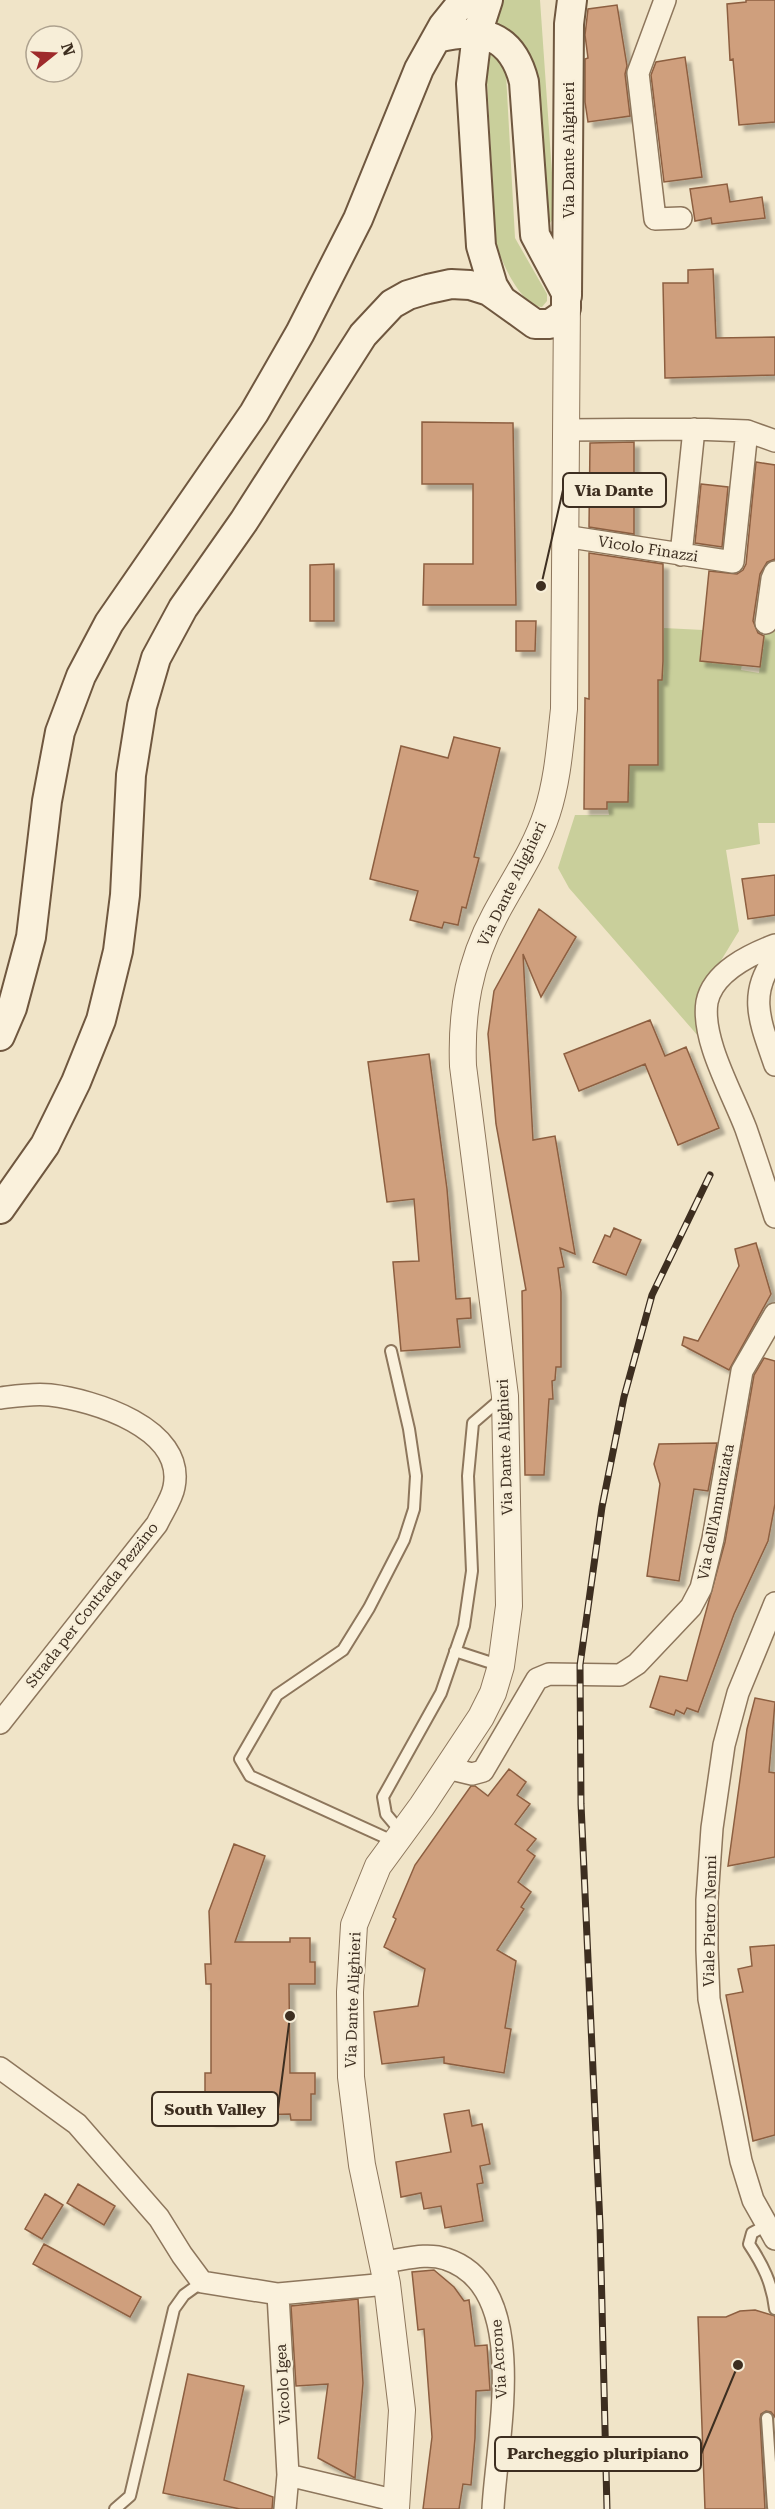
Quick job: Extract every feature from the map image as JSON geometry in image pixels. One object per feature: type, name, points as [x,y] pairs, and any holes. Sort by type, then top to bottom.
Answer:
[{"type":"main road","points":[[0,1036],[12,1008],[31,937],[47,801],[60,732],[81,676],[109,623],[254,413],[300,333],[358,219],[419,69],[436,38],[464,0]]},
{"type":"main road","points":[[488,0],[477,33],[471,84],[481,246],[493,286],[501,299]]},
{"type":"main road","name":"Via Dante Alighieri","points":[[567,301],[569,24],[572,0]]},
{"type":"main road","points":[[0,1209],[45,1145],[76,1082],[101,1020],[120,940],[125,895],[131,776],[142,706],[156,658],[183,608],[244,521],[363,335],[392,304],[408,295],[451,284],[470,285],[489,291],[535,324],[550,324],[563,315],[567,301],[566,293],[535,236],[524,82],[521,68],[514,54],[504,43],[477,33],[462,32],[436,38]]},
{"type":"street","points":[[665,0],[638,73],[655,219],[681,218]]},
{"type":"street","name":"Via Dante Alighieri","points":[[397,2505],[402,2410],[384,2273],[362,2165],[351,2078],[350,1992],[354,1925],[378,1866],[447,1768],[481,1717],[493,1694],[501,1666],[509,1606],[505,1396],[463,1066],[463,1015],[474,964],[483,939],[528,858],[547,813],[558,768],[564,709],[567,301]]},
{"type":"street","points":[[528,320],[551,341],[566,362]]},
{"type":"street","points":[[681,555],[694,429]]},
{"type":"street","points":[[565,430],[747,431],[775,441]]},
{"type":"street","name":"Vicolo Finazzi","points":[[564,536],[733,562],[747,431]]},
{"type":"street","points":[[766,623],[775,572]]},
{"type":"street","points":[[775,945],[753,954],[726,972],[714,986],[707,1002],[707,1017],[711,1039],[745,1128],[775,1217]]},
{"type":"street","points":[[775,958],[758,994],[757,1008],[775,1065]]},
{"type":"street","name":"Via dell'Annunziata","points":[[447,1768],[472,1774],[483,1771],[537,1679],[549,1674],[620,1675],[637,1664],[691,1607],[701,1588],[713,1539],[742,1371],[775,1314]]},
{"type":"street","name":"Strada per Contrada Pezzino","points":[[0,1398],[48,1394],[118,1412],[140,1424],[168,1453],[174,1468],[174,1487],[157,1524],[0,1723]]},
{"type":"street","name":"Viale Pietro Nenni","points":[[771,2232],[753,2200],[741,2161],[709,1999],[707,1910],[712,1828],[724,1744],[738,1693],[775,1603]]},
{"type":"street","points":[[0,2068],[77,2124],[159,2218],[202,2282],[278,2294],[384,2273]]},
{"type":"street","name":"Via Acrone","points":[[384,2273],[429,2256],[445,2258],[473,2274],[482,2284],[492,2302],[498,2322],[504,2387],[493,2509]]},
{"type":"street","name":"Vicolo Igea","points":[[278,2294],[288,2475],[285,2509]]},
{"type":"street","points":[[288,2475],[397,2505]]},
{"type":"lane","points":[[391,1351],[409,1429],[416,1476],[414,1509],[404,1540],[369,1608],[343,1650],[277,1695],[240,1760],[250,1776],[399,1838]]},
{"type":"lane","points":[[399,1838],[386,1814],[382,1797],[441,1693],[464,1626],[472,1571],[468,1476],[473,1422],[505,1396]]},
{"type":"lane","points":[[455,1651],[501,1666]]},
{"type":"lane","points":[[771,2232],[752,2233],[749,2244],[766,2270],[775,2309]]},
{"type":"lane","points":[[115,2509],[130,2496],[174,2309],[184,2295],[202,2282]]},
{"type":"lane","points":[[767,2418],[773,2507],[775,2508]]},
{"type":"green space","points":[[504,0],[540,0],[555,216],[550,223],[548,223],[533,86],[494,27]]},
{"type":"green space","points":[[492,54],[497,55],[506,74],[515,238],[547,294],[547,301],[542,307],[526,299],[519,291],[507,271],[496,243],[487,80],[488,57]]},
{"type":"green space","points":[[775,624],[775,823],[758,823],[760,844],[726,850],[739,931],[703,990],[699,1037],[569,888],[558,868],[575,815],[609,815],[607,802],[628,802],[629,765],[658,765],[658,716],[634,680],[662,679],[663,659],[657,649],[663,648],[664,628],[703,630],[701,661],[724,663],[746,639],[741,670],[759,673],[765,628]]},
{"type":"building","points":[[746,0],[775,0],[775,122],[739,125],[733,59],[730,60],[727,4],[746,2]]},
{"type":"building","points":[[617,5],[627,66],[625,74],[630,116],[588,122],[585,102],[585,59],[588,58],[585,35],[588,9]]},
{"type":"building","points":[[685,57],[702,177],[664,182],[651,75],[656,62]]},
{"type":"building","points":[[727,184],[730,202],[762,197],[765,218],[712,224],[711,218],[695,221],[690,189]]},
{"type":"building","points":[[713,269],[716,338],[775,337],[775,375],[665,378],[663,283],[688,283],[688,270]]},
{"type":"building","points":[[422,422],[513,423],[516,605],[423,605],[424,564],[473,564],[473,484],[422,484]]},
{"type":"building","points":[[634,442],[634,534],[589,527],[590,443]]},
{"type":"building","points":[[756,462],[775,465],[775,559],[767,562],[760,574],[753,621],[758,633],[764,636],[760,667],[700,661],[709,571],[737,574],[746,564]]},
{"type":"building","points":[[701,484],[728,487],[722,547],[695,543]]},
{"type":"building","points":[[589,553],[663,564],[663,661],[662,680],[658,680],[658,765],[629,765],[628,802],[607,802],[607,809],[584,809],[585,698],[589,699]]},
{"type":"building","points":[[334,564],[334,621],[310,621],[310,565]]},
{"type":"building","points":[[516,621],[536,621],[535,651],[516,651]]},
{"type":"building","points":[[454,737],[500,748],[474,857],[479,858],[466,908],[462,907],[458,925],[444,922],[442,928],[410,920],[418,891],[370,879],[401,746],[448,758]]},
{"type":"building","points":[[775,875],[775,915],[748,919],[742,879]]},
{"type":"building","points":[[539,909],[576,937],[541,997],[523,954],[533,1140],[555,1136],[575,1254],[560,1248],[564,1267],[558,1268],[561,1292],[561,1367],[556,1367],[555,1380],[552,1381],[553,1399],[549,1399],[544,1475],[525,1475],[522,1291],[526,1290],[496,1124],[488,1034],[494,991]]},
{"type":"building","points":[[650,1020],[665,1056],[686,1047],[719,1128],[678,1145],[645,1064],[579,1091],[564,1054]]},
{"type":"building","points":[[429,1054],[447,1189],[456,1299],[470,1298],[471,1318],[457,1319],[460,1347],[401,1351],[393,1262],[419,1261],[414,1199],[387,1202],[368,1062]]},
{"type":"building","points":[[614,1228],[641,1240],[626,1275],[593,1262],[605,1235],[610,1237]]},
{"type":"building","points":[[756,1243],[771,1294],[729,1370],[682,1345],[684,1337],[698,1341],[739,1266],[735,1249]]},
{"type":"building","points":[[764,1358],[775,1361],[775,1504],[768,1541],[734,1614],[698,1712],[687,1708],[684,1714],[676,1710],[674,1715],[650,1707],[660,1676],[687,1681],[725,1542],[754,1375]]},
{"type":"building","points":[[717,1443],[708,1491],[694,1489],[679,1581],[647,1576],[660,1484],[654,1464],[659,1444]]},
{"type":"building","points":[[755,1698],[775,1702],[769,1772],[775,1773],[775,1857],[728,1866],[747,1729]]},
{"type":"building","points":[[509,1769],[526,1782],[517,1795],[530,1804],[515,1824],[536,1839],[527,1850],[535,1856],[518,1882],[531,1892],[521,1907],[524,1909],[497,1950],[516,1961],[505,2028],[511,2029],[504,2073],[444,2063],[444,2057],[382,2064],[374,2012],[418,2006],[425,1969],[384,1947],[396,1919],[393,1917],[415,1865],[471,1786],[475,1786],[488,1796]]},
{"type":"building","points":[[234,1844],[265,1856],[235,1942],[290,1942],[290,1938],[310,1938],[310,1962],[315,1962],[315,1984],[289,1984],[290,2073],[315,2073],[315,2094],[311,2094],[311,2120],[291,2120],[290,2114],[230,2116],[230,2120],[210,2120],[210,2094],[205,2094],[205,2073],[211,2073],[211,1984],[206,1984],[205,1964],[211,1964],[209,1911]]},
{"type":"building","points":[[775,1945],[775,2135],[753,2141],[726,1995],[743,1992],[738,1969],[752,1966],[750,1947]]},
{"type":"building","points":[[469,2110],[472,2126],[482,2124],[490,2164],[480,2166],[483,2183],[477,2184],[483,2221],[445,2228],[441,2206],[424,2209],[421,2193],[401,2197],[396,2162],[451,2152],[444,2114]]},
{"type":"building","points":[[78,2184],[115,2206],[104,2225],[67,2203]]},
{"type":"building","points":[[45,2194],[63,2205],[42,2239],[25,2229]]},
{"type":"building","points":[[44,2244],[141,2297],[130,2317],[33,2264]]},
{"type":"building","points":[[434,2270],[454,2287],[464,2301],[469,2300],[475,2346],[487,2345],[490,2390],[476,2391],[471,2485],[463,2484],[459,2509],[423,2509],[432,2437],[424,2329],[418,2330],[412,2272]]},
{"type":"building","points":[[358,2299],[363,2383],[355,2478],[318,2458],[328,2384],[296,2386],[291,2306]]},
{"type":"building","points":[[755,2310],[775,2316],[775,2417],[771,2412],[766,2411],[761,2414],[760,2419],[765,2509],[705,2509],[698,2317],[726,2317],[740,2311]]},
{"type":"building","points":[[188,2374],[244,2386],[224,2480],[273,2497],[272,2509],[240,2509],[163,2493]]},
{"type":"railway","points":[[607,2509],[600,2225],[581,1804],[580,1665],[602,1507],[624,1397],[652,1295],[710,1175]]},
{"type":"place","name":"Via Dante","points":[[541,586]]},
{"type":"place","name":"South Valley","points":[[290,2016]]},
{"type":"place","name":"Parcheggio pluripiano","points":[[738,2365]]}]
